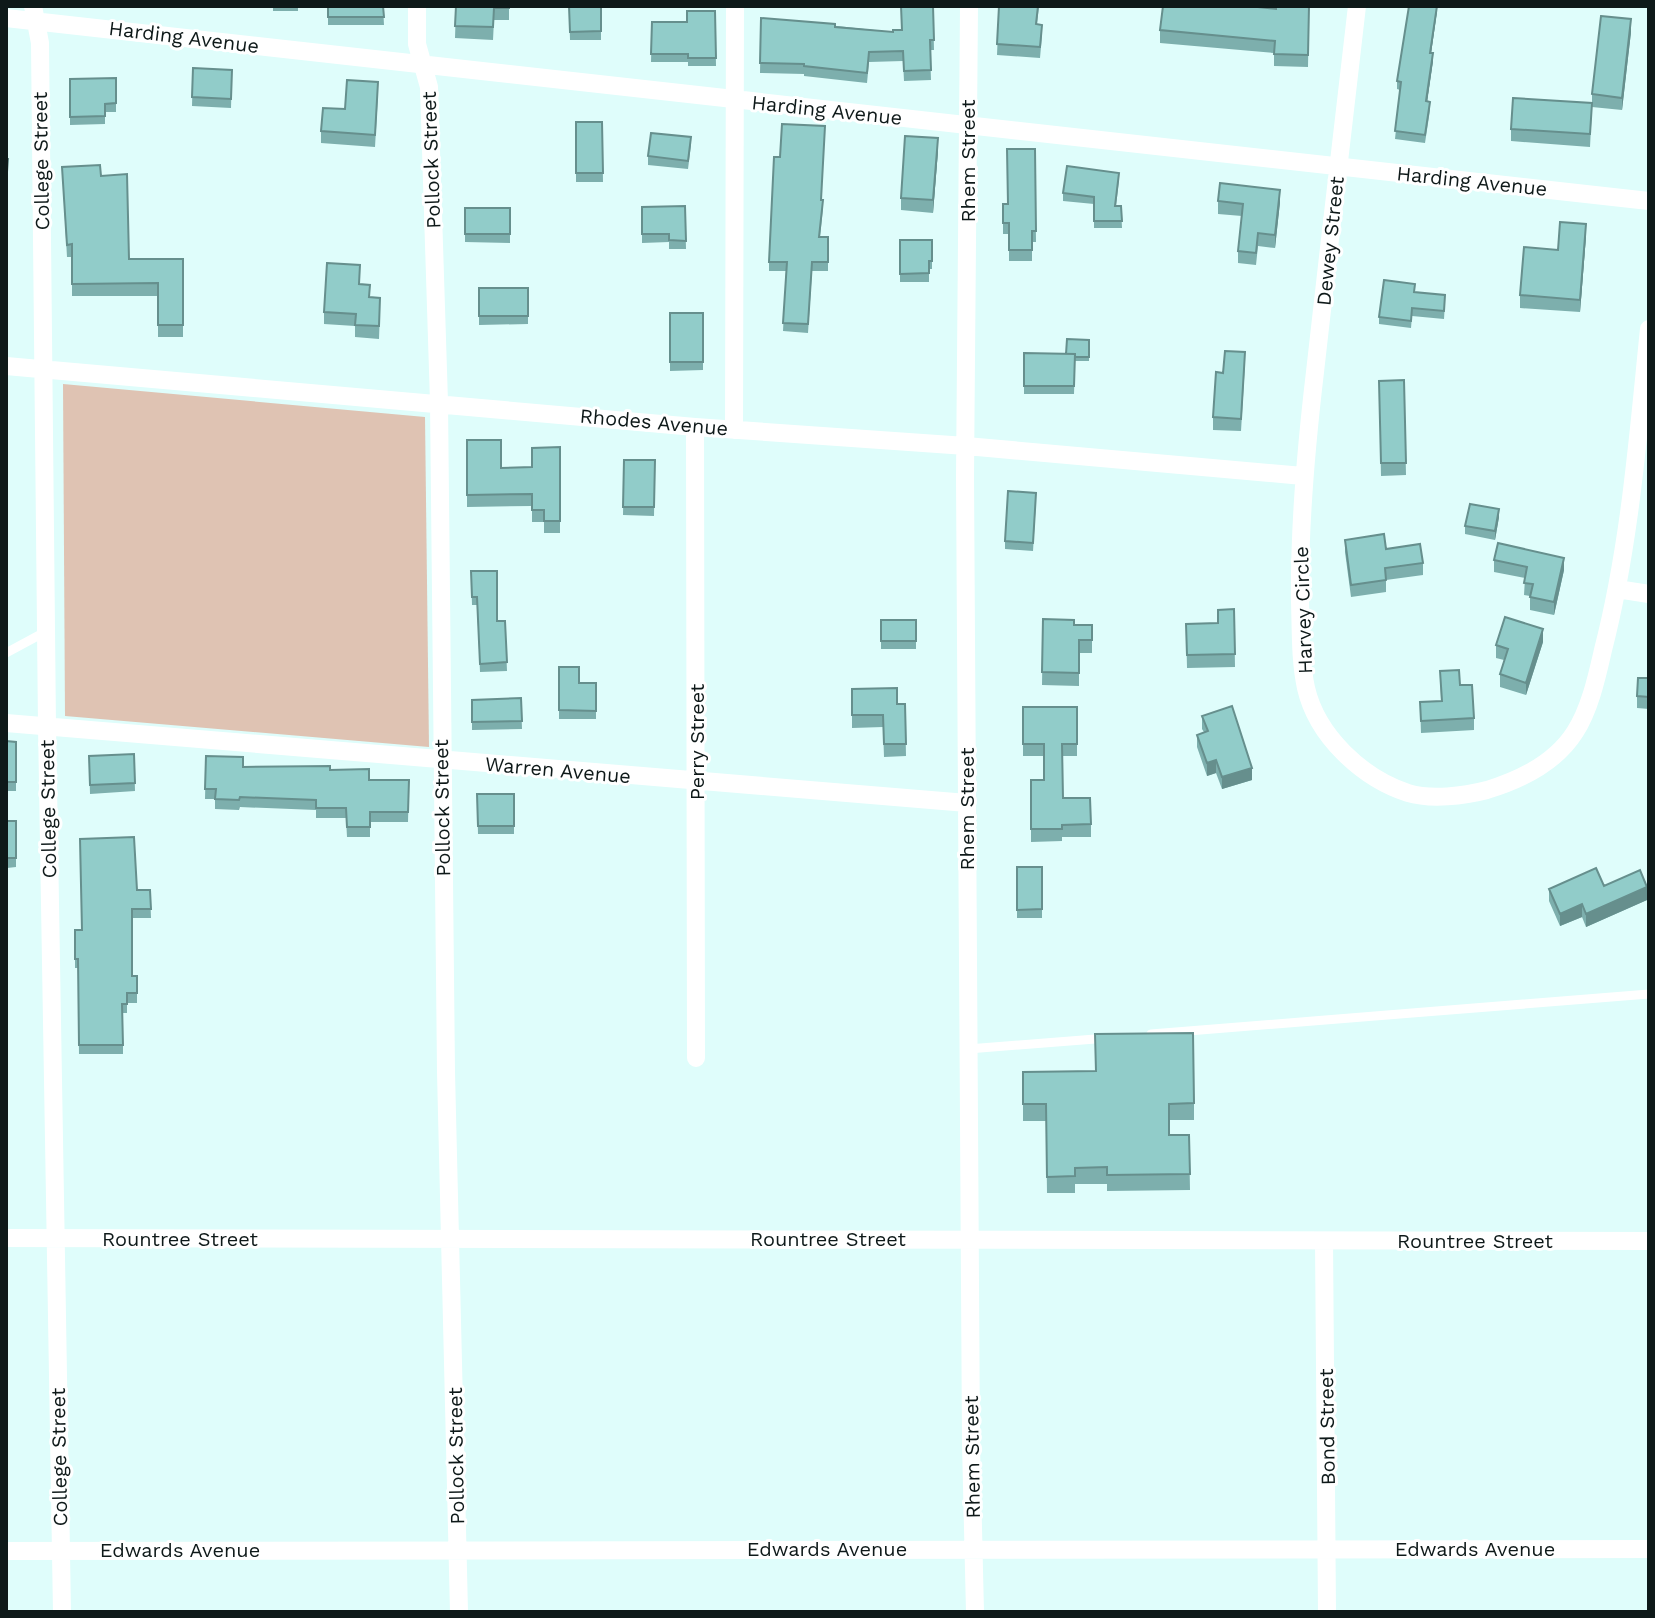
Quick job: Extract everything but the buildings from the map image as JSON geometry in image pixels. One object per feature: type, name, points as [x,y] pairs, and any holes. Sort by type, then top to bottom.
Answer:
[{"type":"street","name":"Pollock Street","points":[[417,6],[417,44],[429,87],[439,402],[446,1072],[459,1612]]},
{"type":"street","points":[[734,430],[735,6]]},
{"type":"street","name":"Rhem Street","points":[[969,6],[967,803],[975,1612]]},
{"type":"street","name":"Dewey Street","points":[[1303,476],[1357,6]]},
{"type":"street","name":"Harding Avenue","points":[[6,18],[34,13],[423,65],[1649,201]]},
{"type":"street","name":"College Street","points":[[34,13],[40,43],[47,726],[62,1612]]},
{"type":"street","name":"Harvey Circle","points":[[1303,476],[1299,568],[1301,658],[1306,689],[1319,720],[1346,755],[1408,793],[1450,795],[1490,789],[1539,766],[1565,746],[1578,728],[1589,698],[1617,589],[1649,329]]},
{"type":"street","name":"Rhodes Avenue","points":[[6,366],[695,427],[966,446],[1303,476]]},
{"type":"street","name":"Perry Street","points":[[695,427],[696,1058]]},
{"type":"street","points":[[1617,589],[1649,594]]},
{"type":"street","name":"Warren Avenue","points":[[6,723],[967,803]]},
{"type":"street","name":"Rountree Street","points":[[6,1238],[1649,1241]]},
{"type":"street","name":"Bond Street","points":[[1324,1241],[1327,1612]]},
{"type":"street","name":"Edwards Avenue","points":[[6,1551],[1649,1549]]},
{"type":"lane","points":[[6,653],[46,632]]},
{"type":"lane","points":[[1142,1035],[1649,994]]},
{"type":"lane","points":[[968,1049],[1126,1036]]},
{"type":"shaded area","points":[[63,384],[425,417],[429,747],[65,716]]}]
